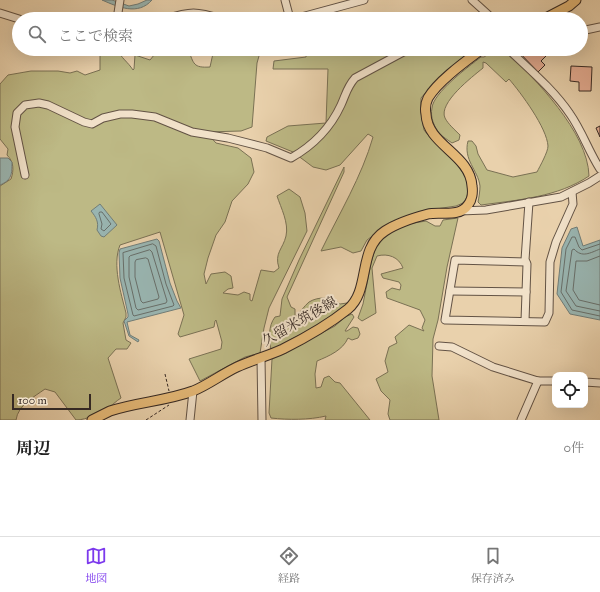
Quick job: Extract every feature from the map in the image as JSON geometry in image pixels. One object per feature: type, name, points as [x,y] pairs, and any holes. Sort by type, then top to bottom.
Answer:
[{"type":"main road","points":[[557,12],[569,6],[576,0]]},
{"type":"main road","points":[[460,211],[468,206],[473,194],[471,177],[467,169],[453,153],[434,136],[428,128],[425,109],[427,99],[437,87],[473,56]]},
{"type":"main road","name":"久留米筑後線","points":[[92,420],[109,412],[193,391],[238,366],[283,349],[329,323],[350,308],[358,294],[369,249],[373,241],[384,231],[406,221],[430,214],[460,211]]},
{"type":"street","points":[[118,12],[120,0]]},
{"type":"street","points":[[285,0],[288,12]]},
{"type":"street","points":[[320,12],[364,0]]},
{"type":"street","points":[[472,0],[485,12]]},
{"type":"street","points":[[0,13],[12,17]]},
{"type":"street","points":[[588,29],[600,28]]},
{"type":"street","points":[[25,174],[15,127],[17,113],[25,105],[39,103],[48,105],[84,122],[92,124],[103,118],[120,114],[154,117],[192,132],[228,138],[267,148],[291,158],[317,141],[331,125],[341,105],[348,85],[355,78],[396,56]]},
{"type":"street","points":[[515,56],[571,114],[600,169]]},
{"type":"street","points":[[460,211],[486,210],[560,197],[600,176]]},
{"type":"street","points":[[526,262],[456,260],[445,320],[545,322],[549,313],[550,262],[556,242],[573,204],[572,192]]},
{"type":"street","points":[[525,321],[526,262],[524,260],[529,202]]},
{"type":"street","points":[[450,291],[526,292]]},
{"type":"street","points":[[439,346],[452,347],[493,367],[538,381],[552,381]]},
{"type":"street","points":[[261,358],[262,420]]},
{"type":"street","points":[[521,420],[538,381]]},
{"type":"street","points":[[588,382],[600,383]]},
{"type":"street","points":[[190,420],[193,391]]},
{"type":"path","points":[[146,420],[173,403],[173,396],[166,374]]},
{"type":"shaded area","points":[[100,56],[121,56],[133,70],[135,56],[150,60],[153,56],[191,56],[193,62],[197,66],[210,67],[212,56],[259,56],[257,63],[252,127],[241,131],[206,132],[216,143],[238,148],[251,158],[254,172],[248,184],[232,201],[225,222],[216,235],[204,274],[206,284],[211,274],[225,272],[231,276],[233,288],[228,289],[223,293],[238,295],[244,292],[250,294],[250,300],[252,301],[261,270],[274,272],[279,268],[278,255],[285,240],[287,231],[284,216],[277,196],[289,189],[300,197],[305,213],[307,231],[269,308],[260,353],[245,357],[200,381],[189,359],[221,349],[222,342],[216,320],[214,327],[180,337],[178,334],[184,315],[160,232],[120,245],[117,261],[118,279],[126,313],[123,323],[126,340],[131,343],[127,349],[116,349],[108,358],[121,398],[97,414],[84,419],[76,420],[55,392],[45,389],[23,406],[17,415],[16,420],[0,420],[0,186],[11,179],[13,169],[11,160],[7,155],[8,149],[0,139],[0,84],[8,75],[31,71],[58,71],[70,73],[77,71],[85,75],[100,70]]},
{"type":"shaded area","points":[[464,56],[433,84],[421,98],[421,113],[424,130],[454,161],[466,177],[469,190],[463,203],[456,206],[429,210],[390,223],[367,240],[361,251],[353,253],[341,247],[321,251],[350,195],[363,166],[373,137],[368,134],[340,165],[326,170],[313,167],[293,152],[266,141],[267,137],[288,126],[326,123],[328,69],[273,69],[274,61],[306,57]]},
{"type":"shaded area","points":[[511,56],[531,76],[558,107],[570,124],[580,142],[586,159],[589,176],[564,189],[551,193],[481,205],[478,202],[480,186],[477,175],[467,154],[468,141],[472,141],[476,146],[478,154],[487,170],[513,177],[537,172],[548,149],[547,139],[543,130],[520,93],[509,79],[506,82],[486,63],[483,62],[483,68],[457,91],[446,105],[444,112],[445,118],[460,135],[459,140],[452,143],[440,134],[433,122],[432,115],[432,108],[438,95],[468,67],[481,57]]},
{"type":"shaded area","points":[[344,167],[344,172],[287,297],[291,307],[295,309],[295,317],[309,302],[313,300],[325,298],[340,304],[347,303],[339,314],[271,350],[271,324],[275,317],[280,316],[282,299]]},
{"type":"shaded area","points":[[458,218],[433,339],[432,376],[439,420],[390,420],[388,414],[390,400],[381,391],[376,379],[388,372],[385,361],[389,347],[397,343],[395,337],[409,325],[424,331],[422,328],[425,320],[420,310],[387,298],[386,292],[392,288],[400,290],[401,285],[399,282],[383,278],[381,274],[403,268],[399,261],[393,257],[385,255],[377,256],[372,268],[376,313],[362,321],[358,318],[363,304],[376,246],[386,235],[408,224],[426,221],[435,226],[440,226],[443,220]]},
{"type":"shaded area","points":[[352,314],[354,317],[345,331],[353,327],[358,328],[360,334],[358,338],[352,340],[348,338],[343,346],[331,355],[317,361],[315,374],[316,388],[321,387],[324,378],[329,376],[335,382],[340,383],[370,420],[325,420],[326,416],[298,419],[271,418],[269,413],[272,359],[335,326],[345,317]]},
{"type":"water","points":[[102,0],[112,0],[129,6],[147,0],[152,0],[141,8],[128,9]]},
{"type":"water","points":[[0,158],[8,158],[12,162],[12,170],[9,179],[0,185]]},
{"type":"water","points":[[100,204],[117,225],[104,237],[101,236],[97,230],[97,220],[91,211]]},
{"type":"water","points":[[577,227],[583,246],[600,240],[600,320],[570,314],[557,294],[562,248],[571,229]]},
{"type":"water","points":[[157,239],[159,241],[170,283],[181,308],[127,322],[130,335],[139,340],[138,342],[129,336],[124,321],[128,317],[128,314],[120,278],[119,253],[120,249]]},
{"type":"building","points":[[523,56],[546,56],[541,61],[545,65],[538,72]]},
{"type":"building","points":[[571,66],[592,67],[591,91],[579,91],[579,82],[570,81]]},
{"type":"building","points":[[600,126],[600,137],[596,128]]}]
